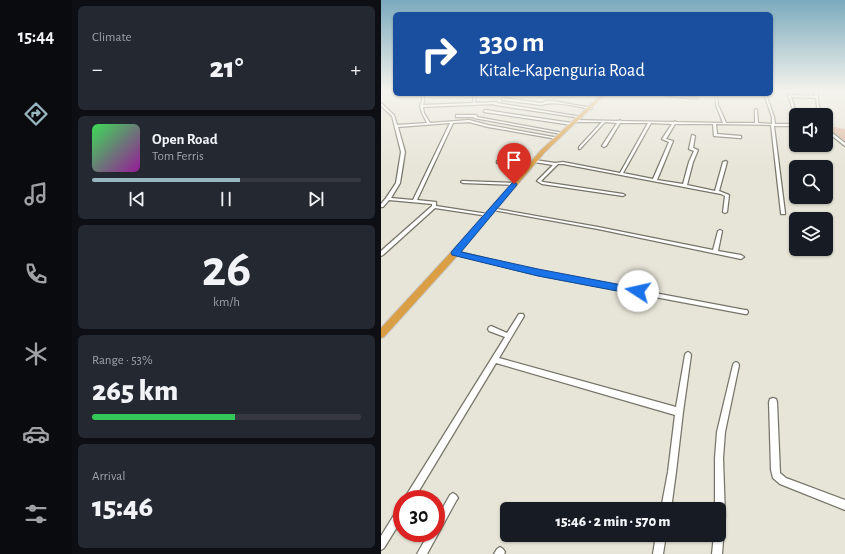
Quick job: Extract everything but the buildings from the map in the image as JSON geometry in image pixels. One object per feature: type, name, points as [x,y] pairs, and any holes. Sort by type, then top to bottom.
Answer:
[{"type":"highway","points":[[381,334],[455,253],[534,162],[557,138],[582,116]]},
{"type":"street","points":[[381,206],[388,200],[398,183],[402,163],[403,152],[392,116]]},
{"type":"street","points":[[425,116],[429,124]]},
{"type":"street","points":[[457,116],[475,116],[563,133]]},
{"type":"street","points":[[469,121],[475,116]]},
{"type":"street","points":[[529,116],[576,121],[789,125]]},
{"type":"street","points":[[551,116],[576,121]]},
{"type":"street","points":[[722,116],[725,123]]},
{"type":"street","points":[[756,116],[757,124]]},
{"type":"street","points":[[773,116],[783,212]]},
{"type":"street","points":[[396,126],[469,121],[509,130],[557,138]]},
{"type":"street","points":[[580,148],[605,121]]},
{"type":"street","points":[[603,146],[620,121]]},
{"type":"street","points":[[415,201],[452,122]]},
{"type":"street","points":[[621,174],[650,122]]},
{"type":"street","points":[[655,180],[671,141],[664,139],[675,122]]},
{"type":"street","points":[[714,123],[715,135],[740,137]]},
{"type":"street","points":[[833,135],[845,145]]},
{"type":"street","points":[[685,186],[691,162],[696,150],[691,149],[693,136]]},
{"type":"street","points":[[498,162],[534,162],[556,164],[563,162],[717,192],[727,195],[725,212]]},
{"type":"street","points":[[717,192],[725,162]]},
{"type":"street","points":[[556,164],[544,175],[540,182],[623,195]]},
{"type":"street","points":[[463,182],[514,184]]},
{"type":"street","points":[[388,200],[434,203],[434,207]]},
{"type":"street","points":[[381,254],[434,207],[488,215]]},
{"type":"street","points":[[493,209],[598,228],[741,257]]},
{"type":"street","points":[[715,251],[720,231]]},
{"type":"street","points":[[455,253],[538,273],[745,312]]},
{"type":"street","points":[[415,490],[521,316]]},
{"type":"street","points":[[491,329],[509,336]]},
{"type":"street","points":[[666,502],[672,472],[688,355]]},
{"type":"street","points":[[494,360],[679,412]]},
{"type":"street","points":[[717,554],[720,516],[719,458],[724,418],[735,365]]},
{"type":"street","points":[[773,402],[776,475],[783,481],[845,505]]},
{"type":"street","points":[[445,513],[453,498]]},
{"type":"street","points":[[381,544],[393,525]]},
{"type":"street","points":[[422,554],[429,542]]},
{"type":"street","points":[[658,554],[660,542]]},
{"type":"shaded area","points":[[833,127],[845,129],[845,141],[833,133]]},
{"type":"route","points":[[514,184],[455,253],[538,273],[638,291]]}]
